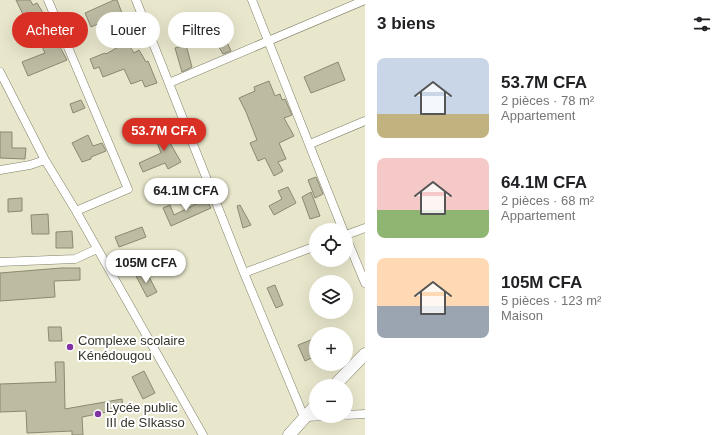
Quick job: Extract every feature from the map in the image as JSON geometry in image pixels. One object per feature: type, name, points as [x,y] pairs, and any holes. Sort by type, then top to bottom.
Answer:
[{"type":"street","points":[[48,0],[128,189],[76,211]]},
{"type":"street","points":[[136,0],[244,273],[304,417]]},
{"type":"street","points":[[252,0],[340,223]]},
{"type":"street","points":[[169,83],[365,0]]},
{"type":"street","points":[[1,76],[45,160],[76,211],[203,435]]},
{"type":"street","points":[[310,144],[365,121]]},
{"type":"street","points":[[0,170],[30,165],[45,160]]},
{"type":"street","points":[[353,233],[365,228]]},
{"type":"street","points":[[0,262],[75,259],[97,249]]},
{"type":"street","points":[[244,273],[309,249]]},
{"type":"street","points":[[353,253],[365,283]]},
{"type":"street","points":[[341,379],[365,354]]},
{"type":"street","points":[[289,435],[309,412]]},
{"type":"street","points":[[353,415],[365,414]]},
{"type":"street","points":[[304,417],[309,417]]},
{"type":"building","points":[[16,0],[30,0],[33,5],[37,3],[42,12],[22,12]]},
{"type":"building","points":[[117,0],[122,12],[96,12],[96,25],[91,27],[88,20],[87,12]]},
{"type":"building","points":[[43,48],[61,48],[67,60],[28,76],[22,62],[45,53]]},
{"type":"building","points":[[116,48],[131,48],[134,53],[139,50],[146,62],[148,61],[157,83],[145,87],[142,80],[131,84],[124,69],[103,77],[99,67],[94,69],[90,59],[105,53],[106,54]]},
{"type":"building","points":[[175,48],[187,48],[192,67],[182,72]]},
{"type":"building","points":[[219,48],[230,48],[231,51],[223,54]]},
{"type":"building","points":[[338,62],[345,80],[311,93],[304,77]]},
{"type":"building","points":[[269,81],[275,96],[280,94],[282,100],[285,99],[292,115],[284,118],[294,136],[279,143],[286,159],[278,162],[283,171],[274,176],[265,158],[258,161],[250,143],[257,140],[239,98],[255,91],[254,87]]},
{"type":"building","points":[[81,100],[85,108],[73,113],[70,104]]},
{"type":"building","points":[[176,128],[180,139],[170,143],[181,162],[168,169],[165,163],[143,172],[139,163],[161,153],[155,137]]},
{"type":"building","points":[[0,132],[12,132],[12,148],[26,148],[25,159],[0,158]]},
{"type":"building","points":[[88,135],[93,146],[102,143],[106,151],[82,162],[72,143]]},
{"type":"building","points":[[316,177],[323,194],[315,198],[308,180]]},
{"type":"building","points":[[288,187],[296,203],[274,215],[269,206],[282,199],[278,191]]},
{"type":"building","points":[[311,192],[320,216],[310,219],[302,197]]},
{"type":"building","points":[[22,198],[22,211],[8,212],[8,199]]},
{"type":"building","points":[[206,199],[211,208],[171,226],[163,208],[170,205],[174,215]]},
{"type":"building","points":[[240,205],[251,225],[243,228],[237,206]]},
{"type":"building","points":[[48,214],[49,234],[32,234],[31,215]]},
{"type":"building","points":[[142,227],[146,237],[119,247],[115,237]]},
{"type":"building","points":[[72,231],[73,248],[56,248],[56,232]]},
{"type":"building","points":[[80,268],[80,280],[54,281],[55,297],[0,301],[0,273]]},
{"type":"building","points":[[146,271],[157,292],[147,297],[136,276]]},
{"type":"building","points":[[275,285],[283,305],[276,308],[267,288]]},
{"type":"building","points":[[48,327],[61,327],[62,341],[49,341]]},
{"type":"building","points":[[309,341],[309,359],[305,361],[298,345]]},
{"type":"building","points":[[55,362],[64,362],[65,409],[122,399],[123,409],[82,417],[83,435],[72,435],[72,431],[27,433],[26,411],[0,412],[0,384],[56,382]]},
{"type":"building","points":[[144,371],[155,393],[143,399],[132,377]]},
{"type":"place","name":"Complexe scolaire Kénédougou","points":[[70,347]]},
{"type":"place","name":"Lycée public III de SIkasso","points":[[98,414]]}]
